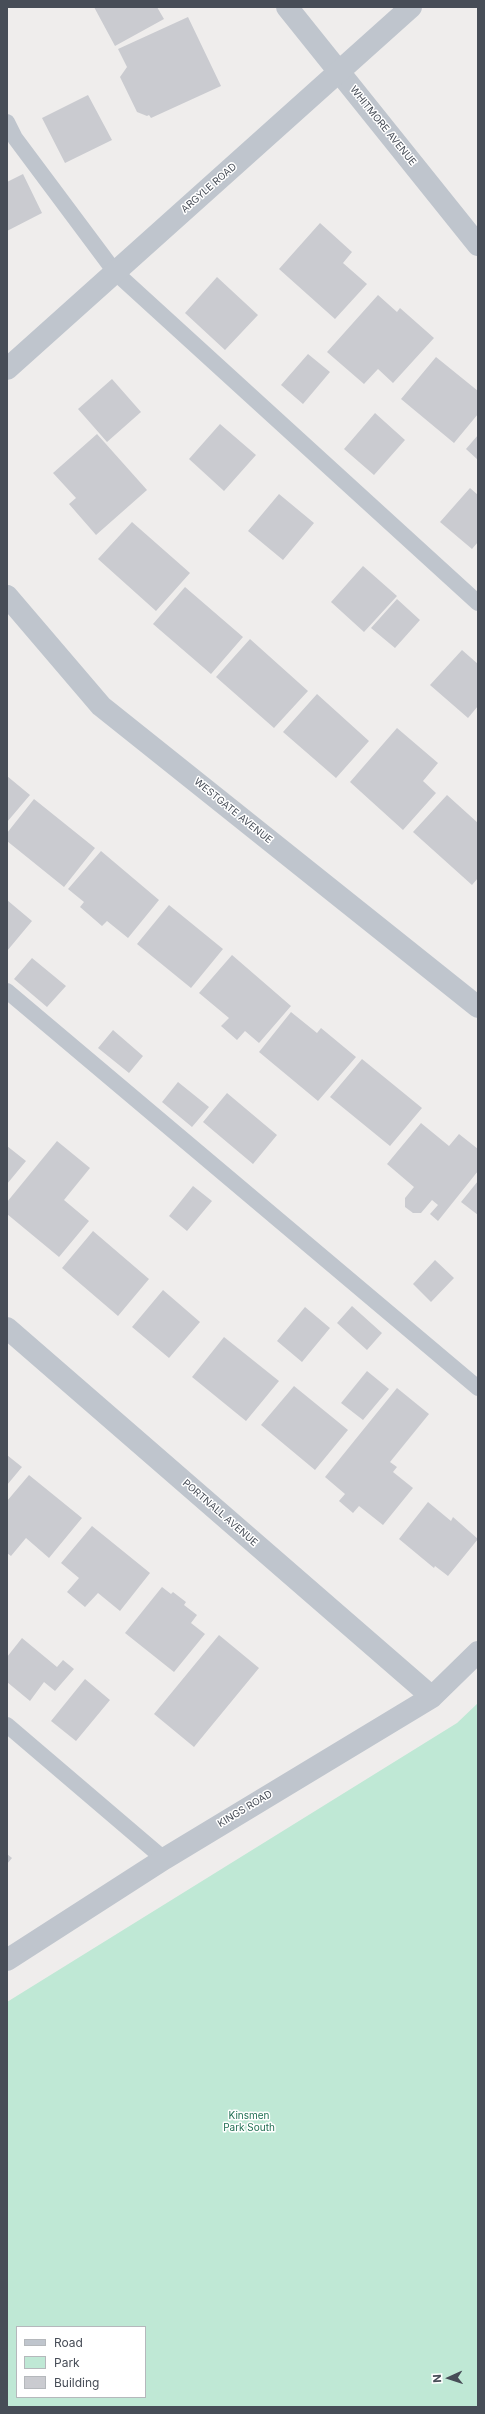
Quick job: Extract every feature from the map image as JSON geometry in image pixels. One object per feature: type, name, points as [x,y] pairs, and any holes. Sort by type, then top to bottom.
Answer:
[{"type":"street","name":"WHITMORE AVENUE","points":[[287,7],[478,245]]},
{"type":"street","name":"ARGYLE ROAD","points":[[7,369],[412,7]]},
{"type":"street","name":"WESTGATE AVENUE","points":[[7,596],[101,706],[478,1007]]},
{"type":"street","name":"PORTNALL AVENUE","points":[[7,1328],[432,1697]]},
{"type":"street","name":"KINGS ROAD","points":[[7,1960],[164,1859],[432,1697],[478,1652]]},
{"type":"lane","points":[[7,122],[15,138],[115,272],[478,604]]},
{"type":"lane","points":[[7,991],[478,1388]]},
{"type":"lane","points":[[7,1725],[164,1859]]},
{"type":"green space","name":"Kinsmen Park South","points":[[478,1703],[478,2407],[7,2407],[7,2002],[457,1723]]},
{"type":"building","points":[[94,7],[157,7],[164,19],[115,46]]},
{"type":"building","points":[[188,17],[221,86],[151,118],[149,115],[147,116],[137,112],[120,77],[127,67],[118,49]]},
{"type":"building","points":[[88,95],[112,140],[65,163],[42,118]]},
{"type":"building","points":[[23,174],[42,213],[7,231],[7,182]]},
{"type":"building","points":[[320,223],[352,252],[343,263],[367,284],[335,319],[279,269]]},
{"type":"building","points":[[217,277],[258,315],[225,350],[185,313]]},
{"type":"building","points":[[378,295],[397,312],[400,308],[434,338],[393,383],[378,369],[364,384],[327,352]]},
{"type":"building","points":[[308,354],[330,372],[303,404],[281,385]]},
{"type":"building","points":[[436,357],[478,391],[478,414],[454,443],[401,399]]},
{"type":"building","points":[[112,379],[141,412],[107,442],[78,409]]},
{"type":"building","points":[[375,413],[405,440],[374,475],[344,449]]},
{"type":"building","points":[[220,424],[256,455],[224,491],[189,459]]},
{"type":"building","points":[[97,434],[147,490],[96,535],[69,504],[76,498],[53,473]]},
{"type":"building","points":[[478,435],[478,460],[466,449]]},
{"type":"building","points":[[470,488],[478,495],[478,542],[472,549],[440,522]]},
{"type":"building","points":[[279,494],[314,523],[283,560],[248,531]]},
{"type":"building","points":[[132,522],[190,573],[156,611],[98,559]]},
{"type":"building","points":[[363,566],[397,596],[364,632],[331,602]]},
{"type":"building","points":[[185,587],[243,637],[211,674],[153,624]]},
{"type":"building","points":[[397,599],[420,620],[395,648],[371,628]]},
{"type":"building","points":[[250,639],[308,691],[274,728],[216,677]]},
{"type":"building","points":[[462,650],[478,664],[478,706],[468,718],[430,685]]},
{"type":"building","points":[[317,694],[369,741],[336,778],[283,732]]},
{"type":"building","points":[[397,728],[438,763],[423,781],[436,793],[403,830],[350,782]]},
{"type":"building","points":[[7,776],[30,795],[7,822]]},
{"type":"building","points":[[447,795],[478,823],[478,878],[472,885],[413,832]]},
{"type":"building","points":[[34,799],[95,848],[64,887],[7,841],[7,833]]},
{"type":"building","points":[[101,851],[159,900],[128,938],[107,921],[102,926],[80,907],[84,902],[68,889]]},
{"type":"building","points":[[7,900],[32,921],[7,951]]},
{"type":"building","points":[[169,905],[223,949],[191,988],[137,944]]},
{"type":"building","points":[[232,955],[291,1006],[259,1043],[245,1031],[237,1040],[221,1026],[229,1018],[199,993]]},
{"type":"building","points":[[32,958],[66,986],[47,1007],[14,979]]},
{"type":"building","points":[[291,1012],[317,1033],[321,1028],[356,1057],[318,1101],[259,1052]]},
{"type":"building","points":[[113,1030],[143,1056],[129,1073],[98,1048]]},
{"type":"building","points":[[362,1059],[422,1108],[390,1146],[330,1097]]},
{"type":"building","points":[[178,1082],[209,1107],[192,1127],[162,1102]]},
{"type":"building","points":[[227,1093],[277,1135],[253,1164],[203,1122]]},
{"type":"building","points":[[421,1123],[449,1146],[459,1134],[478,1149],[478,1171],[438,1221],[430,1214],[438,1205],[432,1200],[421,1213],[413,1213],[405,1207],[405,1198],[414,1187],[387,1164]]},
{"type":"building","points":[[57,1141],[90,1168],[64,1200],[89,1221],[59,1257],[7,1214],[7,1202]]},
{"type":"building","points":[[7,1146],[26,1161],[7,1184]]},
{"type":"building","points":[[478,1181],[478,1215],[461,1202]]},
{"type":"building","points":[[193,1186],[212,1201],[187,1231],[169,1216]]},
{"type":"building","points":[[93,1231],[149,1279],[118,1316],[62,1268]]},
{"type":"building","points":[[435,1260],[454,1278],[431,1302],[413,1284]]},
{"type":"building","points":[[163,1290],[200,1322],[169,1358],[132,1327]]},
{"type":"building","points":[[352,1306],[382,1333],[367,1350],[337,1323]]},
{"type":"building","points":[[305,1307],[330,1328],[302,1362],[277,1341]]},
{"type":"building","points":[[224,1337],[279,1381],[246,1421],[192,1377]]},
{"type":"building","points":[[367,1371],[389,1389],[363,1420],[341,1403]]},
{"type":"building","points":[[294,1386],[348,1430],[315,1470],[261,1425]]},
{"type":"building","points":[[397,1388],[429,1414],[390,1462],[397,1467],[393,1472],[413,1488],[383,1525],[359,1506],[353,1513],[339,1501],[345,1494],[325,1477]]},
{"type":"building","points":[[7,1455],[22,1467],[7,1485]]},
{"type":"building","points":[[29,1475],[82,1518],[49,1558],[26,1538],[11,1556],[7,1553],[7,1501]]},
{"type":"building","points":[[428,1502],[451,1521],[453,1517],[478,1539],[448,1576],[435,1566],[434,1568],[399,1539]]},
{"type":"building","points":[[92,1526],[150,1573],[120,1611],[98,1593],[85,1607],[67,1592],[79,1578],[61,1563]]},
{"type":"building","points":[[162,1587],[171,1594],[173,1592],[186,1602],[184,1605],[197,1615],[191,1623],[205,1634],[174,1672],[125,1633]]},
{"type":"building","points":[[219,1635],[259,1668],[194,1747],[154,1714]]},
{"type":"building","points":[[22,1638],[57,1667],[63,1660],[74,1669],[55,1691],[44,1682],[30,1701],[7,1682],[7,1657]]},
{"type":"building","points":[[85,1679],[110,1700],[76,1741],[51,1721]]},
{"type":"building","points":[[7,1854],[12,1858],[7,1864]]}]
